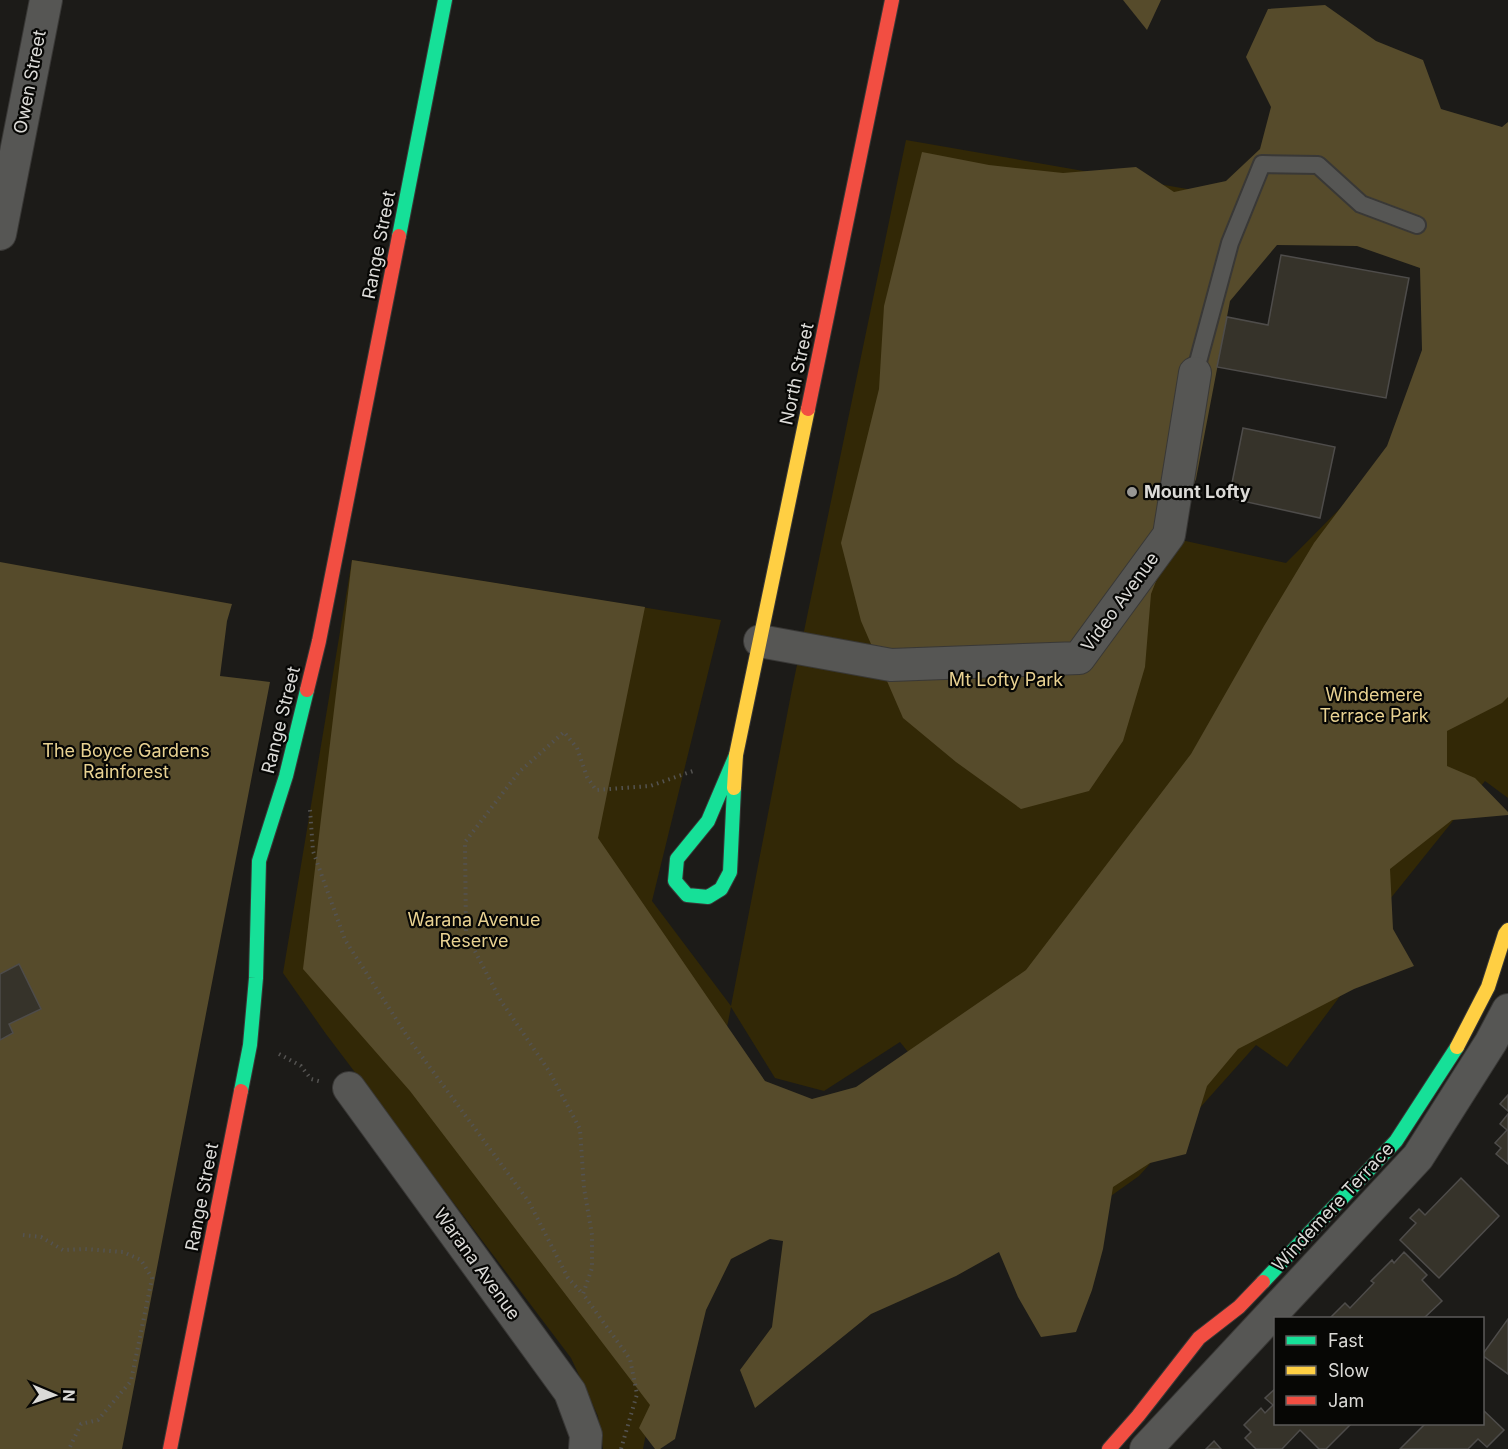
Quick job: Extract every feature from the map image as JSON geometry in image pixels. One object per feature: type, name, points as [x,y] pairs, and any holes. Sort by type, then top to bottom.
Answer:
[{"type":"street","name":"Owen Street","points":[[0,234],[46,0]]},
{"type":"street","name":"Range Street","points":[[170,1449],[250,1045],[256,978],[259,861],[286,776],[319,641],[445,0]]},
{"type":"street","name":"North Street","points":[[736,755],[892,0]]},
{"type":"street","name":"Video Avenue","points":[[760,640],[891,664],[1079,658],[1169,535],[1195,373]]},
{"type":"street","points":[[736,755],[730,872],[720,889],[708,897],[687,895],[675,881],[677,859],[708,820],[736,755]]},
{"type":"street","name":"Windemere Terrace","points":[[1109,1449],[1199,1338],[1239,1307],[1396,1141],[1458,1046],[1488,987],[1504,934],[1508,930]]},
{"type":"street","name":"Windemere Terrace","points":[[1146,1449],[1418,1157],[1485,1052],[1508,1010]]},
{"type":"street","name":"Warana Avenue","points":[[349,1088],[570,1392],[586,1435],[585,1449]]},
{"type":"lane","points":[[1195,373],[1230,243],[1262,164],[1318,165],[1361,204],[1417,225]]},
{"type":"path","points":[[583,1294],[592,1268],[592,1235],[584,1188],[580,1129],[549,1071],[501,1001],[466,934],[465,842],[519,772],[564,732],[577,748],[587,777],[596,790],[650,786],[736,755]]},
{"type":"path","points":[[309,800],[314,851],[345,940],[409,1039],[529,1202],[568,1278],[583,1294],[630,1359],[637,1394],[621,1449]]},
{"type":"path","points":[[250,1045],[272,1051],[301,1066],[311,1079],[349,1088]]},
{"type":"path","points":[[23,1235],[41,1237],[63,1250],[123,1252],[141,1260],[152,1278],[131,1381],[98,1420],[81,1424],[69,1449]]},
{"type":"green space","points":[[1123,0],[1161,0],[1147,30]]},
{"type":"green space","points":[[1325,5],[1376,41],[1423,60],[1441,109],[1502,127],[1508,122],[1508,697],[1502,703],[1447,731],[1447,766],[1475,778],[1508,812],[1508,815],[1452,820],[1390,869],[1393,929],[1414,966],[1354,989],[1238,1049],[1207,1086],[1186,1154],[1150,1163],[1113,1187],[1103,1249],[1092,1290],[1076,1332],[1041,1337],[1018,1297],[999,1252],[956,1276],[871,1314],[755,1408],[740,1370],[772,1327],[783,1241],[770,1239],[731,1259],[706,1310],[675,1439],[660,1449],[655,1449],[639,1428],[650,1405],[410,1091],[303,969],[352,560],[645,607],[598,838],[765,1081],[812,1099],[856,1087],[1026,970],[1191,754],[1314,543],[1387,446],[1422,350],[1420,268],[1357,246],[1277,245],[1230,301],[1196,479],[1151,594],[1145,667],[1123,741],[1089,791],[1021,809],[956,762],[903,718],[861,621],[841,543],[879,389],[884,306],[922,152],[989,165],[1063,173],[1136,167],[1174,192],[1226,181],[1260,149],[1271,107],[1246,57],[1268,9]]},
{"type":"green space","points":[[906,140],[1216,194],[1154,534],[1286,563],[1397,451],[1508,275],[1508,798],[1485,781],[1374,919],[1373,952],[1287,1067],[1256,1045],[1139,1176],[1056,1235],[900,1042],[824,1091],[775,1078],[731,1007],[643,1449],[603,1449],[598,1416],[571,1358],[326,1034],[283,973],[352,560],[721,620],[652,901],[731,1006],[792,689]]},
{"type":"green space","name":"The Boyce Gardens Rainforest","points":[[0,562],[232,604],[227,621],[220,676],[270,682],[122,1449],[0,1449]]},
{"type":"building","points":[[1281,255],[1409,278],[1386,398],[1217,367],[1227,317],[1268,325]]},
{"type":"building","points":[[1243,428],[1335,447],[1320,518],[1229,498]]},
{"type":"building","points":[[19,964],[41,1009],[9,1024],[13,1033],[0,1040],[0,974]]},
{"type":"building","points":[[1508,1095],[1508,1111],[1500,1104]]},
{"type":"building","points":[[1508,1114],[1508,1164],[1496,1154],[1501,1148],[1495,1143],[1507,1130],[1500,1124]]},
{"type":"building","points":[[1461,1178],[1499,1216],[1439,1278],[1400,1240],[1416,1223],[1410,1218],[1419,1209],[1425,1215]]},
{"type":"building","points":[[1404,1252],[1427,1275],[1422,1280],[1442,1301],[1425,1317],[1331,1317],[1345,1303],[1350,1308],[1374,1283],[1371,1281],[1392,1260],[1394,1263]]},
{"type":"building","points":[[1508,1319],[1508,1374],[1484,1356],[1484,1352]]},
{"type":"building","points":[[1274,1390],[1274,1425],[1350,1425],[1326,1449],[1319,1449],[1300,1430],[1282,1449],[1256,1449],[1245,1438],[1251,1432],[1244,1425],[1261,1408],[1265,1413],[1273,1405],[1265,1398]]},
{"type":"building","points":[[1484,1411],[1504,1430],[1487,1447],[1478,1439],[1468,1449],[1400,1449],[1424,1425],[1484,1425]]},
{"type":"building","points":[[1214,1441],[1221,1449],[1206,1449]]},
{"type":"traffic: fast","points":[[399,236],[445,0]]},
{"type":"traffic: fast","points":[[241,1091],[250,1045],[256,978],[259,861],[286,776],[307,690]]},
{"type":"traffic: fast","points":[[734,788],[730,872],[721,889],[708,897],[687,895],[675,881],[677,859],[708,821],[736,755]]},
{"type":"traffic: fast","points":[[1263,1282],[1396,1141],[1457,1047]]},
{"type":"traffic: slow","points":[[734,788],[736,755],[808,409]]},
{"type":"traffic: slow","points":[[1457,1047],[1488,987],[1508,930]]},
{"type":"traffic: jam","points":[[808,409],[892,0]]},
{"type":"traffic: jam","points":[[307,690],[319,641],[399,236]]},
{"type":"traffic: jam","points":[[170,1449],[241,1091]]},
{"type":"traffic: jam","points":[[1109,1449],[1199,1338],[1239,1307],[1263,1282]]},
{"type":"place","name":"Mount Lofty","points":[[1132,492]]},
{"type":"park label","name":"Mt Lofty Park","points":[[1006,680]]},
{"type":"park label","name":"Windemere Terrace Park","points":[[1374,705]]},
{"type":"park label","name":"Warana Avenue Reserve","points":[[474,930]]}]
